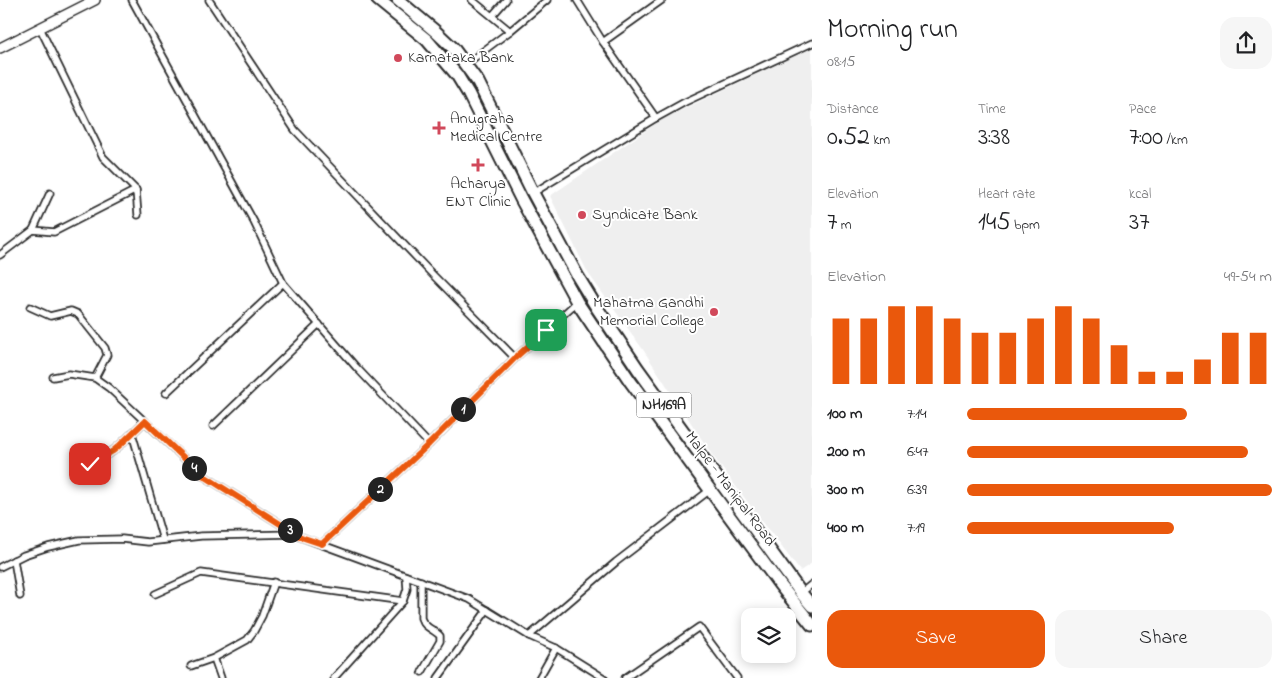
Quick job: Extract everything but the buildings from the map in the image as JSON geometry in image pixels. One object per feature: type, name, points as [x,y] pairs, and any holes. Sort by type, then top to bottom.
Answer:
[{"type":"highway","name":"Malpe - Manipal Road","points":[[378,0],[427,40],[457,75],[577,302],[630,381],[812,625]]},
{"type":"highway","name":"Malpe - Manipal Road","points":[[398,0],[435,31],[466,64],[487,98],[533,193],[578,277],[597,308],[638,369],[812,606]]},
{"type":"street","points":[[132,0],[254,222],[283,283],[356,367],[429,444]]},
{"type":"street","points":[[209,0],[296,130],[433,275],[515,358]]},
{"type":"street","points":[[472,0],[510,31]]},
{"type":"street","points":[[492,16],[506,0]]},
{"type":"street","points":[[466,64],[548,0]]},
{"type":"street","points":[[577,0],[603,42],[656,118]]},
{"type":"street","points":[[603,42],[662,0]]},
{"type":"street","points":[[0,48],[88,1]]},
{"type":"street","points":[[40,28],[103,157],[136,190],[138,215]]},
{"type":"street","points":[[533,193],[685,102],[812,42]]},
{"type":"street","points":[[33,230],[54,232],[136,190]]},
{"type":"street","points":[[0,255],[33,230],[50,193]]},
{"type":"street","points":[[166,393],[283,283]]},
{"type":"street","points":[[322,544],[429,444],[515,358],[577,302]]},
{"type":"street","points":[[30,306],[50,316],[71,311],[78,314],[105,348],[107,355],[95,378]]},
{"type":"street","points":[[212,426],[319,324]]},
{"type":"street","points":[[53,377],[69,374],[95,378],[109,388],[201,474],[301,537],[469,599],[529,636],[556,648],[604,678]]},
{"type":"street","points":[[90,464],[113,451],[145,421]]},
{"type":"street","points":[[132,434],[163,540]]},
{"type":"street","points":[[685,456],[696,448]]},
{"type":"street","points":[[529,636],[616,562],[710,490]]},
{"type":"street","points":[[0,567],[24,555],[79,540],[122,539],[148,542],[201,536],[296,534]]},
{"type":"street","points":[[14,560],[20,596]]},
{"type":"street","points":[[155,594],[201,574],[274,582],[404,601]]},
{"type":"street","points":[[334,678],[404,601],[407,589],[406,576]]},
{"type":"street","points":[[421,581],[421,618],[426,626],[440,636],[440,641],[422,672]]},
{"type":"street","points":[[191,666],[214,658],[247,640],[262,616],[274,582]]},
{"type":"street","points":[[801,593],[812,584]]},
{"type":"street","points":[[438,678],[487,610]]},
{"type":"street","points":[[625,678],[699,627],[737,678]]},
{"type":"street","points":[[539,678],[556,648]]},
{"type":"street","points":[[214,658],[221,678]]},
{"type":"shaded area","name":"Mahatma Gandhi Memorial College","points":[[812,48],[812,563],[800,571],[712,455],[644,351],[588,273],[550,196],[663,119]]},
{"type":"place","name":"Karnataka Bank","points":[[398,58]]},
{"type":"place","name":"Anugraha Medical Centre","points":[[439,128]]},
{"type":"place","name":"Acharya ENT Clinic","points":[[478,165]]},
{"type":"place","name":"Syndicate Bank","points":[[582,215]]},
{"type":"place","name":"Mahatma Gandhi Memorial College","points":[[714,312]]},
{"type":"route","points":[[90,464],[113,451],[145,421],[201,474],[301,537],[322,544],[429,444],[515,358],[546,330]]}]
